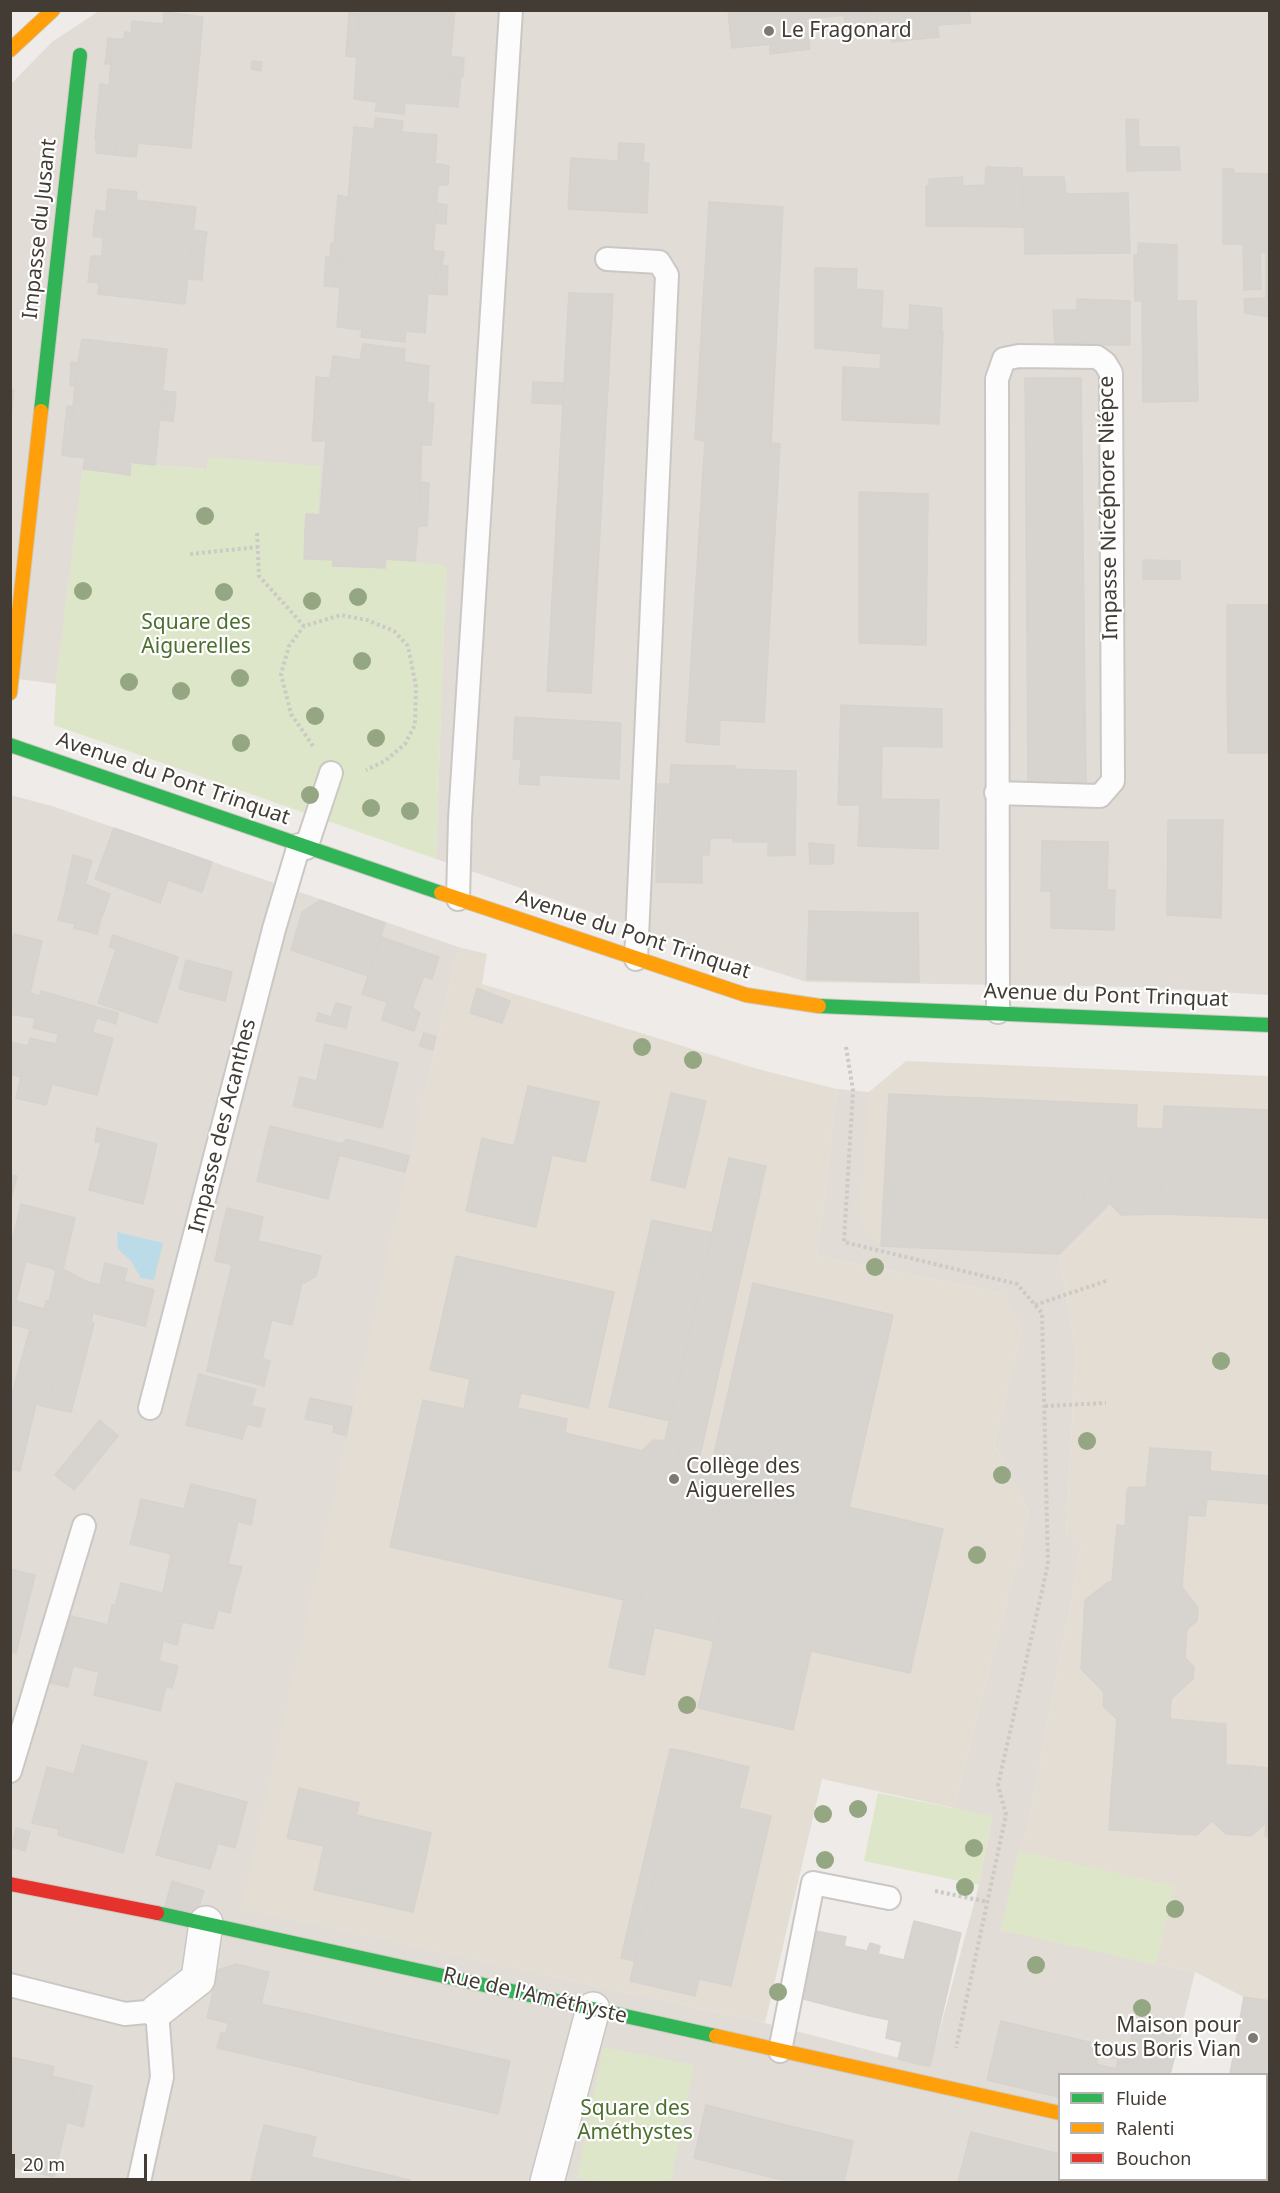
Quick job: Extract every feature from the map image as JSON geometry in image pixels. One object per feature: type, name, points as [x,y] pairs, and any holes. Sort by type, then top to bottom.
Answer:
[{"type":"street","points":[[10,50],[53,10]]},
{"type":"street","name":"Impasse du Jusant","points":[[10,693],[80,55]]},
{"type":"street","name":"Avenue du Pont Trinquat","points":[[10,745],[746,996],[839,1008],[999,1012],[1269,1025]]},
{"type":"street","name":"Rue de l'Améthyste","points":[[10,1884],[206,1923],[1058,2113]]},
{"type":"street","points":[[158,2011],[198,1979],[206,1923]]},
{"type":"street","points":[[548,2182],[593,2009]]},
{"type":"lane","points":[[458,899],[460,819],[511,10]]},
{"type":"lane","points":[[607,259],[659,262],[668,275],[636,958]]},
{"type":"lane","name":"Impasse Nicéphore Niépce","points":[[996,793],[1100,796],[1113,781],[1111,373],[1105,363],[1097,357],[1018,356],[1004,360],[997,379],[996,793],[999,1012]]},
{"type":"lane","name":"Impasse des Acanthes","points":[[150,1408],[274,929],[302,846],[331,773]]},
{"type":"lane","points":[[10,1770],[84,1526]]},
{"type":"lane","points":[[780,2051],[813,1883],[889,1898]]},
{"type":"lane","points":[[10,1985],[124,2014],[158,2011],[162,2077],[139,2182]]},
{"type":"path","points":[[257,532],[258,576],[304,626]]},
{"type":"path","points":[[190,554],[258,547]]},
{"type":"path","points":[[341,615],[367,620],[394,631],[408,646],[416,687],[415,725],[405,744],[385,760],[339,782],[331,773],[291,714],[281,674],[289,646],[304,626],[341,615]]},
{"type":"path","points":[[839,1008],[853,1090],[844,1242],[1017,1284],[1042,1313],[1048,1564],[998,1785],[1006,1815],[948,2088]]},
{"type":"path","points":[[1035,1305],[1109,1280]]},
{"type":"path","points":[[1044,1406],[1106,1403]]},
{"type":"path","points":[[935,1891],[988,1902]]},
{"type":"shaded area","points":[[99,11],[1269,11],[1269,995],[1141,987],[807,982],[655,934],[436,859],[446,566],[387,569],[333,566],[333,560],[303,559],[307,513],[318,513],[209,458],[207,469],[84,460],[56,684],[11,678],[11,84],[52,42]]},
{"type":"shaded area","points":[[10,795],[52,806],[458,947],[242,1908],[765,2023],[930,2066],[979,1885],[992,1817],[954,1808],[1029,1513],[994,1444],[1022,1330],[1001,1293],[817,1256],[837,1089],[889,1094],[1059,1254],[1076,1349],[1066,1535],[1082,1544],[1027,1831],[1019,1851],[1001,1930],[1195,1972],[1170,2073],[1058,2073],[1058,2181],[1268,2181],[1269,2145],[1269,2182],[11,2182]]},
{"type":"shaded area","name":"Collège des Aiguerelles","points":[[458,947],[487,954],[482,984],[754,1068],[837,1089],[817,1256],[1001,1293],[1022,1330],[994,1444],[1029,1513],[954,1808],[822,1779],[765,2023],[241,1908]]},
{"type":"shaded area","points":[[906,1061],[1269,1076],[1269,2001],[1244,1997],[1195,1972],[1001,1930],[1019,1851],[1027,1831],[1082,1544],[1066,1536],[1076,1349],[1059,1253],[881,1246],[859,1221],[869,1092]]},
{"type":"green space","name":"Square des Aiguerelles","points":[[209,457],[321,466],[318,514],[307,513],[303,559],[333,560],[333,566],[386,569],[389,560],[446,565],[436,859],[54,725],[56,684],[84,460],[207,469]]},
{"type":"green space","points":[[878,1793],[992,1816],[979,1885],[864,1861]]},
{"type":"green space","points":[[1019,1851],[1174,1886],[1156,1965],[1001,1930]]},
{"type":"green space","name":"Square des Améthystes","points":[[603,2047],[694,2065],[671,2182],[602,2182],[577,2178]]},
{"type":"water","points":[[117,1232],[163,1243],[154,1280],[141,1278],[131,1261],[118,1249]]},
{"type":"building","points":[[360,10],[455,10],[446,106],[405,103],[404,114],[375,111],[377,102],[354,99]]},
{"type":"building","name":"Le Fragonard","points":[[728,10],[969,10],[971,23],[937,25],[939,37],[928,38],[925,27],[905,29],[904,24],[889,25],[889,20],[878,21],[877,12],[806,19],[808,34],[792,35],[791,42],[732,48]]},
{"type":"building","points":[[164,12],[203,17],[191,148],[95,139],[100,84],[109,85],[113,39],[124,39],[125,32],[131,33],[132,21],[163,24]]},
{"type":"building","points":[[877,12],[878,21],[845,25],[844,15]]},
{"type":"building","points":[[349,13],[359,14],[356,57],[346,56]]},
{"type":"building","points":[[904,24],[905,29],[925,27],[928,38],[892,42],[889,25]]},
{"type":"building","points":[[808,34],[810,49],[770,54],[770,44],[791,42],[792,35]]},
{"type":"building","points":[[108,38],[113,39],[111,64],[105,64]]},
{"type":"building","points":[[451,56],[464,58],[463,77],[449,75]]},
{"type":"building","points":[[252,61],[262,62],[261,71],[251,69]]},
{"type":"building","points":[[449,75],[461,77],[458,107],[446,106]]},
{"type":"building","points":[[376,118],[403,121],[402,132],[437,135],[435,164],[440,164],[433,251],[429,250],[428,265],[437,265],[435,294],[428,293],[425,333],[406,331],[405,342],[361,337],[362,330],[337,327],[340,287],[335,287],[338,258],[343,259],[354,127],[374,129]]},
{"type":"building","points":[[1126,119],[1138,120],[1139,147],[1179,147],[1180,170],[1127,171]]},
{"type":"building","points":[[96,139],[117,141],[115,155],[96,153]]},
{"type":"building","points":[[117,141],[138,143],[136,157],[115,155]]},
{"type":"building","points":[[619,143],[644,144],[643,163],[618,162]]},
{"type":"building","points":[[571,158],[649,163],[647,213],[568,209]]},
{"type":"building","points":[[440,164],[449,166],[448,185],[438,185]]},
{"type":"building","points":[[986,167],[1022,168],[1024,227],[926,226],[926,186],[929,185],[929,179],[963,177],[962,186],[985,185]]},
{"type":"building","points":[[1223,169],[1233,169],[1234,173],[1270,174],[1270,245],[1223,244]]},
{"type":"building","points":[[1023,177],[1064,177],[1066,194],[1128,193],[1130,253],[1025,254]]},
{"type":"building","points":[[108,189],[137,192],[136,200],[196,207],[185,304],[98,294]]},
{"type":"building","points":[[338,195],[348,197],[344,243],[334,243]]},
{"type":"building","points":[[709,202],[783,207],[771,443],[780,444],[764,722],[720,720],[719,745],[686,742],[705,441],[695,439]]},
{"type":"building","points":[[436,203],[447,205],[446,224],[435,223]]},
{"type":"building","points":[[96,210],[106,212],[103,238],[93,236]]},
{"type":"building","points":[[193,230],[207,232],[204,256],[190,256]]},
{"type":"building","points":[[331,243],[344,243],[343,259],[330,258]]},
{"type":"building","points":[[1138,243],[1177,245],[1177,301],[1196,301],[1198,401],[1143,402],[1142,301],[1135,301],[1134,255],[1138,255]]},
{"type":"building","points":[[1243,245],[1260,245],[1261,289],[1244,290]]},
{"type":"building","points":[[1260,245],[1270,245],[1270,298],[1266,298],[1266,253],[1260,253]]},
{"type":"building","points":[[429,250],[444,252],[442,265],[428,265]]},
{"type":"building","points":[[91,256],[101,256],[99,283],[88,282]]},
{"type":"building","points":[[190,256],[204,256],[202,280],[188,279]]},
{"type":"building","points":[[326,257],[338,258],[335,287],[324,286]]},
{"type":"building","points":[[437,265],[448,266],[447,295],[435,294]]},
{"type":"building","points":[[815,268],[857,269],[856,289],[815,286]]},
{"type":"building","points":[[815,286],[883,291],[881,329],[815,324]]},
{"type":"building","points":[[569,293],[613,294],[591,693],[547,691]]},
{"type":"building","points":[[1270,298],[1270,317],[1245,313],[1244,299]]},
{"type":"building","points":[[1077,299],[1130,301],[1130,345],[1055,345],[1053,310],[1077,310]]},
{"type":"building","points":[[910,305],[942,308],[942,332],[909,330]]},
{"type":"building","points":[[815,324],[943,332],[939,424],[842,420],[843,367],[880,369],[881,354],[815,348]]},
{"type":"building","points":[[82,339],[167,349],[155,465],[68,456],[75,386],[80,387],[83,363],[78,363]]},
{"type":"building","points":[[363,344],[405,349],[404,362],[429,366],[427,403],[434,403],[433,422],[422,422],[420,507],[428,508],[427,526],[418,526],[415,561],[385,559],[385,568],[333,566],[333,560],[317,559],[318,533],[305,531],[306,514],[320,515],[326,441],[327,418],[314,417],[315,398],[327,398],[333,356],[360,360]]},
{"type":"building","points":[[71,362],[78,363],[75,386],[70,385]]},
{"type":"building","points":[[78,363],[83,363],[80,387],[76,386]]},
{"type":"building","points":[[316,377],[329,378],[327,398],[315,398]]},
{"type":"building","points":[[1025,378],[1081,378],[1086,783],[1028,783]]},
{"type":"building","points":[[533,382],[564,383],[562,404],[532,403]]},
{"type":"building","points":[[10,389],[14,390],[10,426]]},
{"type":"building","points":[[163,391],[176,392],[175,407],[161,405]]},
{"type":"building","points":[[161,405],[175,407],[173,421],[160,420]]},
{"type":"building","points":[[67,406],[74,407],[68,456],[62,455]]},
{"type":"building","points":[[314,417],[327,418],[326,441],[312,441]]},
{"type":"building","points":[[422,422],[433,422],[431,445],[421,445]]},
{"type":"building","points":[[85,458],[109,460],[108,472],[83,469]]},
{"type":"building","points":[[109,460],[131,462],[130,475],[108,472]]},
{"type":"building","points":[[421,482],[429,483],[428,508],[420,507]]},
{"type":"building","points":[[859,492],[928,494],[926,645],[859,643]]},
{"type":"building","points":[[305,531],[318,533],[317,559],[304,559]]},
{"type":"building","points":[[1143,560],[1180,561],[1180,579],[1143,579]]},
{"type":"building","points":[[1227,605],[1270,605],[1270,676],[1227,676]]},
{"type":"building","points":[[1227,676],[1270,676],[1270,753],[1228,753]]},
{"type":"building","points":[[841,705],[942,709],[942,747],[882,746],[881,799],[939,800],[938,849],[858,846],[860,805],[838,805]]},
{"type":"building","points":[[515,717],[621,723],[619,779],[540,775],[540,760],[513,759]]},
{"type":"building","points":[[521,760],[540,760],[539,785],[519,784]]},
{"type":"building","points":[[671,765],[735,766],[733,838],[710,838],[709,855],[702,855],[702,883],[656,882],[658,784],[670,784]]},
{"type":"building","points":[[735,769],[796,771],[795,855],[768,856],[768,842],[733,842]]},
{"type":"building","points":[[1168,820],[1223,820],[1221,918],[1167,915]]},
{"type":"building","points":[[114,828],[212,862],[202,892],[168,880],[160,903],[95,879]]},
{"type":"building","points":[[1042,841],[1108,842],[1107,890],[1115,890],[1114,930],[1051,928],[1051,891],[1041,891]]},
{"type":"building","points":[[809,843],[834,845],[833,864],[810,864]]},
{"type":"building","points":[[73,855],[92,861],[85,884],[110,894],[103,915],[63,902]]},
{"type":"building","points":[[320,900],[385,923],[368,976],[291,950],[302,912]]},
{"type":"building","points":[[63,902],[79,907],[75,924],[58,920]]},
{"type":"building","points":[[79,907],[102,915],[97,934],[74,928]]},
{"type":"building","points":[[809,911],[906,913],[907,982],[807,979]]},
{"type":"building","points":[[906,913],[918,913],[919,982],[907,982]]},
{"type":"building","points":[[14,934],[42,941],[30,993],[40,996],[35,1018],[10,1014],[10,947]]},
{"type":"building","points":[[113,935],[178,957],[157,1023],[98,1003],[116,949],[109,947]]},
{"type":"building","points":[[381,937],[439,957],[432,979],[424,976],[412,1008],[420,1013],[414,1031],[382,1020],[387,1002],[362,994]]},
{"type":"building","points":[[186,960],[232,972],[225,1001],[179,989]]},
{"type":"building","points":[[477,988],[510,1001],[502,1023],[470,1013]]},
{"type":"building","points":[[41,991],[118,1013],[116,1024],[97,1018],[92,1033],[35,1018]]},
{"type":"building","points":[[336,1003],[351,1007],[346,1028],[316,1021],[318,1013],[331,1017]]},
{"type":"building","points":[[35,1018],[113,1038],[97,1095],[52,1084],[46,1105],[16,1098],[30,1038],[56,1044],[58,1034],[33,1028]]},
{"type":"building","points":[[424,1033],[436,1037],[433,1050],[419,1046]]},
{"type":"building","points":[[10,1042],[28,1046],[21,1077],[10,1074]]},
{"type":"building","points":[[325,1044],[398,1063],[382,1128],[310,1110]]},
{"type":"building","points":[[300,1077],[317,1081],[310,1110],[293,1106]]},
{"type":"building","points":[[528,1086],[599,1102],[585,1162],[552,1155],[536,1227],[466,1211],[482,1138],[514,1146]]},
{"type":"building","points":[[671,1093],[706,1101],[685,1188],[651,1180]]},
{"type":"building","points":[[889,1094],[1137,1105],[1136,1128],[1163,1129],[1164,1106],[1270,1110],[1270,1218],[1160,1214],[1162,1156],[1086,1154],[1083,1204],[1037,1202],[1033,1253],[881,1246]]},
{"type":"building","points":[[270,1126],[343,1144],[346,1139],[409,1156],[405,1172],[319,1150],[309,1194],[257,1181]]},
{"type":"building","points":[[97,1128],[157,1144],[143,1204],[89,1190],[101,1143],[95,1142]]},
{"type":"building","points":[[319,1150],[339,1156],[328,1199],[309,1194]]},
{"type":"building","points":[[1086,1154],[1112,1155],[1110,1203],[1082,1231]]},
{"type":"building","points":[[1112,1155],[1162,1156],[1160,1214],[1121,1215],[1110,1203]]},
{"type":"building","points":[[729,1158],[766,1166],[698,1464],[682,1460],[675,1444],[665,1440]]},
{"type":"building","points":[[10,1175],[17,1176],[12,1195],[10,1195]]},
{"type":"building","points":[[1037,1202],[1083,1204],[1082,1231],[1059,1254],[1033,1253]]},
{"type":"building","points":[[21,1204],[75,1218],[63,1269],[85,1281],[100,1285],[105,1263],[127,1269],[124,1281],[154,1290],[145,1326],[49,1302],[56,1270],[26,1261],[18,1293],[10,1292],[10,1250]]},
{"type":"building","points":[[227,1208],[263,1217],[258,1241],[221,1232]]},
{"type":"building","points":[[652,1220],[713,1233],[670,1421],[609,1407]]},
{"type":"building","points":[[221,1232],[321,1256],[316,1276],[304,1283],[282,1278],[262,1360],[212,1347],[221,1310],[228,1312],[239,1266],[215,1261]]},
{"type":"building","points":[[456,1256],[614,1292],[588,1408],[521,1393],[517,1408],[567,1419],[565,1433],[642,1451],[653,1440],[670,1441],[678,1448],[682,1460],[711,1467],[753,1283],[893,1315],[849,1507],[943,1529],[910,1673],[811,1651],[793,1730],[698,1708],[728,1579],[649,1561],[646,1573],[631,1570],[624,1600],[390,1547],[423,1400],[464,1409],[470,1379],[430,1370]]},
{"type":"building","points":[[232,1265],[239,1266],[228,1312],[221,1310]]},
{"type":"building","points":[[282,1278],[302,1283],[292,1325],[272,1320]]},
{"type":"building","points":[[10,1292],[18,1293],[16,1301],[44,1309],[46,1301],[93,1313],[91,1321],[94,1323],[78,1386],[54,1380],[46,1407],[36,1404],[35,1408],[10,1401],[30,1329],[10,1324]]},
{"type":"building","points":[[212,1347],[270,1361],[264,1386],[207,1371]]},
{"type":"building","points":[[199,1374],[256,1389],[251,1406],[265,1409],[260,1427],[247,1424],[242,1439],[186,1425]]},
{"type":"building","points":[[54,1380],[78,1386],[71,1412],[46,1407]]},
{"type":"building","points":[[310,1398],[352,1407],[346,1436],[333,1432],[334,1425],[305,1419]]},
{"type":"building","points":[[10,1401],[35,1408],[20,1471],[10,1469]]},
{"type":"building","points":[[100,1420],[118,1436],[74,1490],[55,1475]]},
{"type":"building","points":[[1150,1448],[1211,1452],[1210,1471],[1270,1476],[1270,1504],[1207,1499],[1205,1516],[1166,1514],[1157,1488],[1146,1488]]},
{"type":"building","points":[[191,1484],[256,1500],[251,1525],[238,1521],[233,1543],[136,1521],[141,1499],[184,1509]]},
{"type":"building","points":[[1129,1487],[1157,1488],[1166,1514],[1160,1585],[1182,1587],[1198,1608],[1197,1621],[1187,1629],[1185,1658],[1194,1667],[1193,1679],[1171,1699],[1156,1697],[1154,1763],[1158,1766],[1129,1796],[1111,1795],[1117,1719],[1103,1706],[1104,1692],[1081,1669],[1085,1600],[1108,1582],[1112,1582],[1117,1525],[1125,1526]]},
{"type":"building","points":[[1166,1514],[1188,1515],[1182,1587],[1160,1585]]},
{"type":"building","points":[[136,1521],[233,1543],[228,1564],[242,1567],[235,1590],[167,1574],[171,1554],[130,1544]]},
{"type":"building","points":[[649,1561],[728,1579],[714,1641],[635,1623]]},
{"type":"building","points":[[10,1569],[35,1575],[26,1612],[10,1608]]},
{"type":"building","points":[[631,1570],[646,1573],[635,1623],[619,1620]]},
{"type":"building","points":[[167,1574],[235,1590],[230,1613],[218,1610],[213,1629],[115,1606],[121,1583],[163,1593]]},
{"type":"building","points":[[112,1605],[182,1622],[177,1645],[163,1641],[159,1661],[61,1639],[67,1615],[108,1625]]},
{"type":"building","points":[[10,1608],[26,1612],[16,1653],[10,1652]]},
{"type":"building","points":[[619,1620],[654,1628],[644,1675],[609,1667]]},
{"type":"building","points":[[61,1639],[159,1661],[153,1683],[166,1686],[160,1711],[94,1695],[99,1672],[73,1666],[68,1687],[51,1683]]},
{"type":"building","points":[[159,1661],[178,1666],[172,1688],[153,1683]]},
{"type":"building","points":[[1156,1697],[1171,1699],[1168,1758],[1158,1766],[1154,1763]]},
{"type":"building","points":[[1170,1719],[1226,1724],[1226,1765],[1251,1766],[1247,1780],[1185,1778],[1165,1799],[1162,1833],[1109,1830],[1111,1795],[1129,1796],[1168,1758]]},
{"type":"building","points":[[82,1745],[147,1762],[123,1853],[58,1835],[59,1829],[32,1823],[47,1767],[74,1774]]},
{"type":"building","points":[[670,1749],[684,1751],[634,1961],[621,1958]]},
{"type":"building","points":[[684,1751],[749,1767],[739,1808],[771,1816],[731,1986],[699,1979],[695,1996],[630,1981]]},
{"type":"building","points":[[1251,1766],[1270,1768],[1270,1803],[1266,1823],[1251,1836],[1240,1835],[1252,1825],[1253,1780],[1247,1780]]},
{"type":"building","points":[[1185,1778],[1253,1780],[1252,1825],[1240,1835],[1226,1834],[1212,1821],[1197,1835],[1162,1833],[1165,1799]]},
{"type":"building","points":[[176,1783],[247,1802],[235,1848],[218,1843],[210,1869],[156,1855]]},
{"type":"building","points":[[299,1788],[359,1803],[356,1815],[399,1825],[424,1866],[413,1912],[314,1890],[324,1846],[287,1838]]},
{"type":"building","points":[[1268,1803],[1270,1803],[1270,1840],[1265,1835]]},
{"type":"building","points":[[399,1825],[431,1833],[424,1866]]},
{"type":"building","points":[[16,1828],[30,1832],[25,1851],[12,1847]]},
{"type":"building","points":[[172,1881],[204,1891],[196,1915],[165,1906]]},
{"type":"building","points":[[914,1921],[961,1933],[934,2049],[914,2063],[898,2059],[902,2042],[886,2038],[889,2020],[857,2013],[860,2003],[802,1990],[816,1931],[846,1937],[844,1946],[867,1951],[870,1943],[880,1946],[878,1954],[904,1960]]},
{"type":"building","points":[[236,1964],[269,1972],[261,2004],[307,2014],[295,2066],[217,2048],[221,2033],[226,2033],[228,2023],[207,2018],[218,1970]]},
{"type":"building","points":[[802,1990],[860,2003],[857,2013],[800,1998]]},
{"type":"building","name":"Maison pour tous Boris Vian","points":[[1244,1997],[1270,2001],[1270,2097],[1268,2097],[1268,2073],[1230,2073]]},
{"type":"building","points":[[307,2014],[375,2030],[364,2083],[295,2066]]},
{"type":"building","points":[[1001,2021],[1063,2036],[1050,2095],[987,2080]]},
{"type":"building","points":[[1135,2021],[1181,2033],[1175,2055],[1130,2045]]},
{"type":"building","points":[[375,2030],[444,2046],[432,2099],[364,2083]]},
{"type":"building","points":[[1063,2036],[1093,2043],[1092,2053],[1098,2055],[1096,2064],[1116,2069],[1118,2059],[1108,2057],[1110,2048],[1129,2052],[1124,2073],[1058,2073],[1058,2097],[1050,2095]]},
{"type":"building","points":[[1130,2045],[1175,2055],[1170,2073],[1124,2073]]},
{"type":"building","points":[[444,2046],[510,2061],[498,2114],[432,2099]]},
{"type":"building","points":[[934,2049],[930,2066],[914,2063]]},
{"type":"building","points":[[10,2057],[54,2067],[52,2076],[76,2082],[58,2160],[10,2149]]},
{"type":"building","points":[[76,2082],[92,2086],[83,2127],[67,2122]]},
{"type":"building","points":[[706,2105],[786,2125],[774,2178],[694,2158]]},
{"type":"building","points":[[264,2125],[316,2137],[311,2157],[259,2145]]},
{"type":"building","points":[[786,2125],[853,2141],[844,2182],[795,2182],[774,2178]]},
{"type":"building","points":[[971,2132],[1035,2148],[1023,2182],[958,2182]]},
{"type":"building","points":[[259,2145],[341,2164],[337,2182],[251,2182]]},
{"type":"building","points":[[1035,2148],[1058,2154],[1058,2181],[1086,2181],[1086,2182],[1023,2182]]},
{"type":"building","points":[[10,2149],[16,2151],[14,2167],[10,2166]]},
{"type":"building","points":[[16,2151],[58,2160],[54,2177],[14,2167]]},
{"type":"building","points":[[341,2164],[410,2180],[410,2182],[337,2182]]},
{"type":"building","points":[[1173,2181],[1179,2182],[1086,2182]]},
{"type":"traffic: fast","points":[[41,411],[80,55]]},
{"type":"traffic: fast","points":[[10,745],[441,893]]},
{"type":"traffic: fast","points":[[819,1006],[1270,1025]]},
{"type":"traffic: fast","points":[[157,1913],[716,2036]]},
{"type":"traffic: slow","points":[[10,50],[53,10]]},
{"type":"traffic: slow","points":[[10,693],[41,411]]},
{"type":"traffic: slow","points":[[441,893],[746,995],[819,1006]]},
{"type":"traffic: slow","points":[[716,2036],[1058,2113]]},
{"type":"traffic: jam","points":[[10,1884],[157,1913]]},
{"type":"place","name":"Le Fragonard","points":[[769,31]]},
{"type":"place","name":"Collège des Aiguerelles","points":[[674,1479]]},
{"type":"place","name":"Maison pour tous Boris Vian","points":[[1253,2038]]}]
